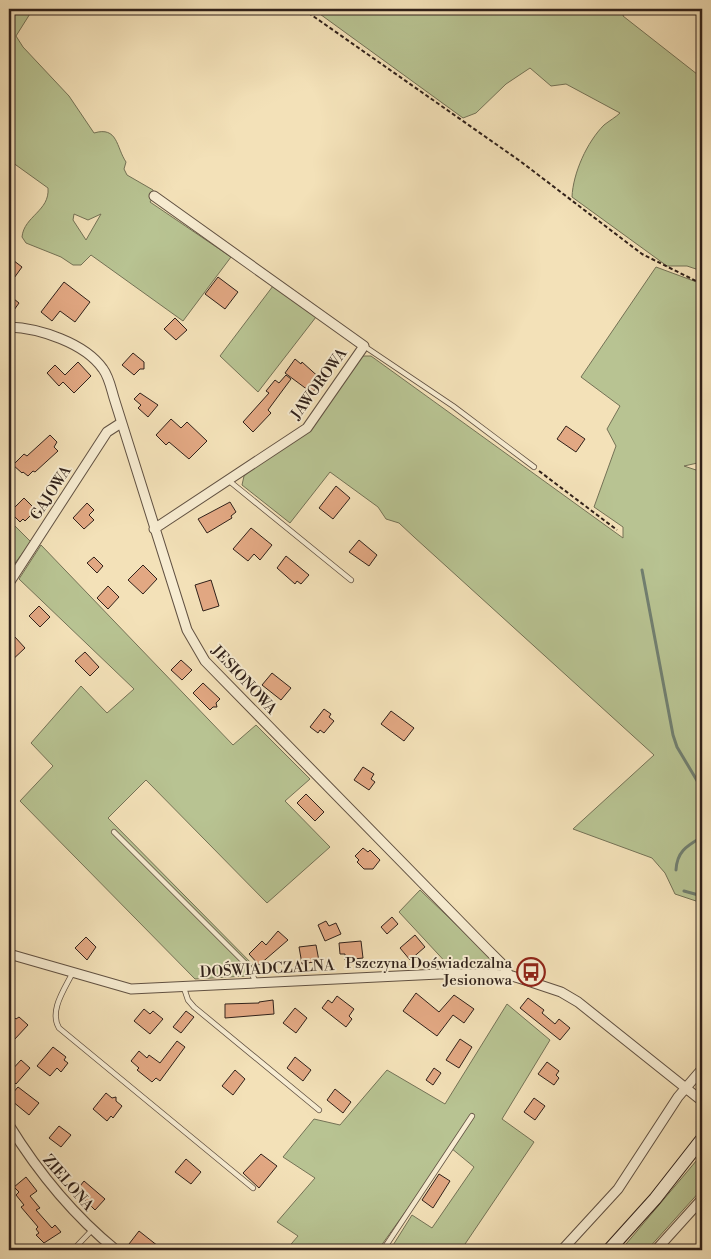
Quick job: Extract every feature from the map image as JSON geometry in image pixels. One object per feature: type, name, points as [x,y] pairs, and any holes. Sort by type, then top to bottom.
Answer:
[{"type":"main road","points":[[609,1250],[654,1199],[702,1139]]},
{"type":"street","name":"JAWOROWA","points":[[154,196],[364,346],[307,428],[154,529]]},
{"type":"street","name":"JESIONOWA","points":[[9,327],[53,334],[94,360],[107,376],[187,630],[204,661],[503,965],[509,976]]},
{"type":"street","name":"GAJOWA","points":[[9,583],[107,432],[121,423]]},
{"type":"street","name":"DOŚWIADCZALNA","points":[[9,954],[72,974],[131,989],[184,988],[439,974],[509,976],[561,992],[578,1002],[702,1101]]},
{"type":"street","points":[[562,1250],[618,1189],[686,1088],[702,1069]]},
{"type":"street","name":"ZIELONA","points":[[9,1125],[33,1164],[92,1230],[116,1250]]},
{"type":"street","points":[[656,1250],[702,1199]]},
{"type":"lane","points":[[364,346],[452,406],[534,467]]},
{"type":"lane","points":[[228,480],[351,580]]},
{"type":"lane","points":[[114,832],[249,967],[257,984]]},
{"type":"lane","points":[[72,974],[55,1012],[55,1021],[59,1028],[253,1188]]},
{"type":"lane","points":[[184,988],[188,1000],[194,1007],[319,1110]]},
{"type":"lane","points":[[383,1250],[472,1116]]},
{"type":"lane","points":[[73,1250],[92,1230]]},
{"type":"path","points":[[303,9],[520,161],[642,254],[702,284]]},
{"type":"path","points":[[534,467],[617,530]]},
{"type":"green space","points":[[9,9],[33,9],[16,36],[23,47],[69,96],[94,133],[108,132],[112,135],[126,162],[124,169],[127,175],[153,190],[154,196],[150,202],[231,257],[183,321],[91,255],[81,265],[73,265],[61,257],[26,243],[22,237],[24,230],[45,202],[48,196],[48,188],[9,160]],"holes":[[[74,214],[88,220],[101,214],[86,240],[73,220]]]},
{"type":"green space","points":[[313,9],[625,9],[623,16],[702,78],[702,271],[687,266],[667,266],[572,197],[578,168],[592,140],[604,125],[620,113],[566,84],[551,86],[530,68],[506,84],[476,113],[463,118]]},
{"type":"green space","points":[[656,267],[702,284],[702,462],[684,466],[702,472],[702,903],[675,894],[665,873],[652,858],[573,829],[654,755],[399,523],[386,519],[378,507],[330,472],[290,523],[242,485],[244,476],[253,468],[308,431],[363,356],[371,356],[623,538],[623,527],[594,507],[616,446],[607,429],[620,406],[581,377]]},
{"type":"green space","points":[[273,286],[316,317],[258,392],[220,356]]},
{"type":"green space","points":[[9,520],[31,542],[12,567],[9,564]]},
{"type":"green space","points":[[41,545],[233,745],[256,725],[310,779],[285,801],[330,847],[267,903],[146,780],[108,818],[263,975],[195,979],[20,801],[53,766],[31,743],[81,686],[107,713],[134,689],[19,579]]},
{"type":"green space","points":[[420,890],[492,959],[495,968],[486,970],[451,968],[399,912]]},
{"type":"green space","points":[[507,1004],[550,1040],[502,1119],[534,1142],[461,1250],[390,1250],[412,1215],[432,1228],[474,1167],[451,1148],[378,1250],[286,1250],[298,1236],[277,1222],[315,1178],[283,1157],[314,1119],[340,1125],[387,1070],[445,1104]]},
{"type":"green space","points":[[702,1154],[702,1189],[647,1250],[621,1250]]},
{"type":"building","points":[[9,257],[22,267],[9,285]]},
{"type":"building","points":[[218,277],[238,292],[225,309],[205,294]]},
{"type":"building","points":[[64,282],[90,302],[75,322],[60,311],[52,321],[41,312]]},
{"type":"building","points":[[9,295],[19,303],[9,317]]},
{"type":"building","points":[[175,318],[187,330],[176,340],[164,329]]},
{"type":"building","points":[[133,353],[144,362],[144,369],[140,369],[134,375],[122,365]]},
{"type":"building","points":[[295,359],[301,364],[302,362],[322,380],[312,393],[285,373]]},
{"type":"building","points":[[78,362],[91,376],[74,393],[63,382],[59,386],[47,373],[55,365],[65,375]]},
{"type":"building","points":[[286,375],[291,379],[268,410],[271,413],[253,432],[243,422],[269,393],[266,391],[275,380],[279,383]]},
{"type":"building","points":[[140,393],[158,405],[148,417],[138,408],[141,405],[134,399]]},
{"type":"building","points":[[171,419],[181,428],[187,422],[207,441],[189,459],[169,442],[166,445],[156,435]]},
{"type":"building","points":[[566,426],[585,439],[576,452],[557,439]]},
{"type":"building","points":[[50,435],[57,442],[54,447],[58,451],[35,472],[33,471],[28,476],[13,465],[24,454],[27,456]]},
{"type":"building","points":[[336,486],[350,498],[333,519],[319,508]]},
{"type":"building","points":[[24,498],[36,510],[25,521],[23,519],[20,522],[10,512]]},
{"type":"building","points":[[230,502],[236,512],[231,516],[232,518],[207,533],[198,519]]},
{"type":"building","points":[[87,503],[94,510],[89,515],[94,520],[84,529],[73,518]]},
{"type":"building","points":[[251,528],[272,545],[260,560],[254,554],[248,561],[233,549]]},
{"type":"building","points":[[359,540],[377,555],[369,566],[349,552]]},
{"type":"building","points":[[286,556],[309,575],[301,584],[297,581],[295,584],[277,568]]},
{"type":"building","points":[[94,557],[103,566],[97,573],[87,563]]},
{"type":"building","points":[[143,565],[157,579],[143,594],[128,580]]},
{"type":"building","points":[[211,580],[219,606],[203,611],[195,585]]},
{"type":"building","points":[[108,586],[119,597],[108,609],[97,598]]},
{"type":"building","points":[[39,606],[50,617],[40,627],[29,616]]},
{"type":"building","points":[[15,637],[25,648],[9,663],[9,642]]},
{"type":"building","points":[[85,652],[99,667],[90,676],[75,661]]},
{"type":"building","points":[[181,660],[192,670],[182,680],[171,670]]},
{"type":"building","points":[[272,673],[291,688],[281,700],[262,685]]},
{"type":"building","points":[[203,683],[220,699],[216,703],[217,707],[213,707],[210,710],[193,693]]},
{"type":"building","points":[[324,709],[331,714],[329,717],[334,721],[324,733],[320,730],[318,733],[310,727]]},
{"type":"building","points":[[391,711],[414,728],[404,741],[381,724]]},
{"type":"building","points":[[363,767],[374,774],[371,779],[375,782],[369,790],[354,780]]},
{"type":"building","points":[[306,794],[324,812],[315,821],[297,803]]},
{"type":"building","points":[[363,848],[368,852],[370,850],[380,860],[373,869],[364,869],[357,862],[359,860],[355,856]]},
{"type":"building","points":[[392,917],[398,924],[387,934],[381,927]]},
{"type":"building","points":[[326,921],[329,926],[336,923],[341,934],[325,941],[318,925]]},
{"type":"building","points":[[278,931],[288,940],[259,965],[249,954],[262,941],[266,945]]},
{"type":"building","points":[[415,935],[425,947],[410,960],[400,948]]},
{"type":"building","points":[[86,937],[96,947],[87,960],[75,948]]},
{"type":"building","points":[[361,941],[363,958],[345,960],[345,954],[340,954],[339,943]]},
{"type":"building","points":[[316,945],[319,961],[302,964],[299,947]]},
{"type":"building","points":[[416,993],[439,1012],[454,995],[474,1009],[464,1023],[453,1015],[437,1036],[403,1011]]},
{"type":"building","points":[[337,996],[354,1009],[349,1016],[352,1019],[346,1027],[322,1008],[328,1000],[332,1003]]},
{"type":"building","points":[[528,998],[544,1010],[542,1013],[555,1024],[559,1019],[570,1028],[560,1040],[520,1008]]},
{"type":"building","points":[[273,1000],[274,1014],[225,1018],[225,1004],[259,1003]]},
{"type":"building","points":[[295,1008],[307,1018],[296,1033],[283,1023]]},
{"type":"building","points":[[144,1009],[150,1014],[153,1011],[163,1019],[150,1034],[134,1021]]},
{"type":"building","points":[[186,1011],[194,1017],[181,1033],[173,1027]]},
{"type":"building","points":[[13,1016],[16,1019],[19,1017],[28,1025],[14,1040],[9,1036],[9,1020]]},
{"type":"building","points":[[460,1039],[472,1047],[459,1068],[446,1060]]},
{"type":"building","points":[[177,1041],[185,1047],[160,1081],[156,1078],[152,1082],[137,1070],[139,1068],[131,1061],[139,1051],[147,1058],[149,1055],[160,1063]]},
{"type":"building","points":[[53,1047],[66,1057],[64,1060],[68,1063],[61,1072],[57,1068],[50,1076],[37,1066]]},
{"type":"building","points":[[295,1057],[311,1070],[303,1081],[287,1068]]},
{"type":"building","points":[[21,1060],[30,1068],[16,1084],[9,1077],[9,1073]]},
{"type":"building","points":[[547,1062],[559,1071],[556,1075],[559,1078],[554,1085],[538,1074]]},
{"type":"building","points":[[434,1068],[441,1073],[433,1085],[426,1080]]},
{"type":"building","points":[[235,1070],[245,1079],[233,1095],[222,1086]]},
{"type":"building","points":[[18,1087],[39,1103],[29,1115],[12,1101],[15,1098],[11,1095]]},
{"type":"building","points":[[335,1089],[351,1102],[343,1113],[327,1100]]},
{"type":"building","points":[[106,1093],[112,1098],[116,1097],[116,1101],[122,1106],[113,1118],[111,1116],[107,1121],[93,1109]]},
{"type":"building","points":[[534,1098],[545,1106],[535,1120],[524,1112]]},
{"type":"building","points":[[59,1126],[71,1135],[61,1147],[49,1138]]},
{"type":"building","points":[[261,1154],[277,1166],[259,1188],[243,1173]]},
{"type":"building","points":[[186,1159],[201,1172],[191,1184],[175,1172]]},
{"type":"building","points":[[439,1174],[450,1181],[433,1208],[422,1200]]},
{"type":"building","points":[[26,1177],[37,1191],[30,1196],[40,1208],[36,1210],[52,1228],[55,1225],[61,1232],[44,1243],[36,1235],[39,1233],[36,1229],[38,1227],[21,1207],[24,1205],[16,1195],[19,1192],[14,1187]]},
{"type":"building","points":[[84,1181],[105,1199],[95,1210],[76,1191]]},
{"type":"building","points":[[139,1231],[163,1250],[136,1250],[129,1244]]},
{"type":"waterway","points":[[642,570],[673,735],[677,747],[702,789]]},
{"type":"waterway","points":[[676,870],[678,858],[687,846],[702,837]]},
{"type":"waterway","points":[[684,891],[702,896]]},
{"type":"place","name":"Pszczyna Doświadczalna Jesionowa","points":[[531,972]]}]
